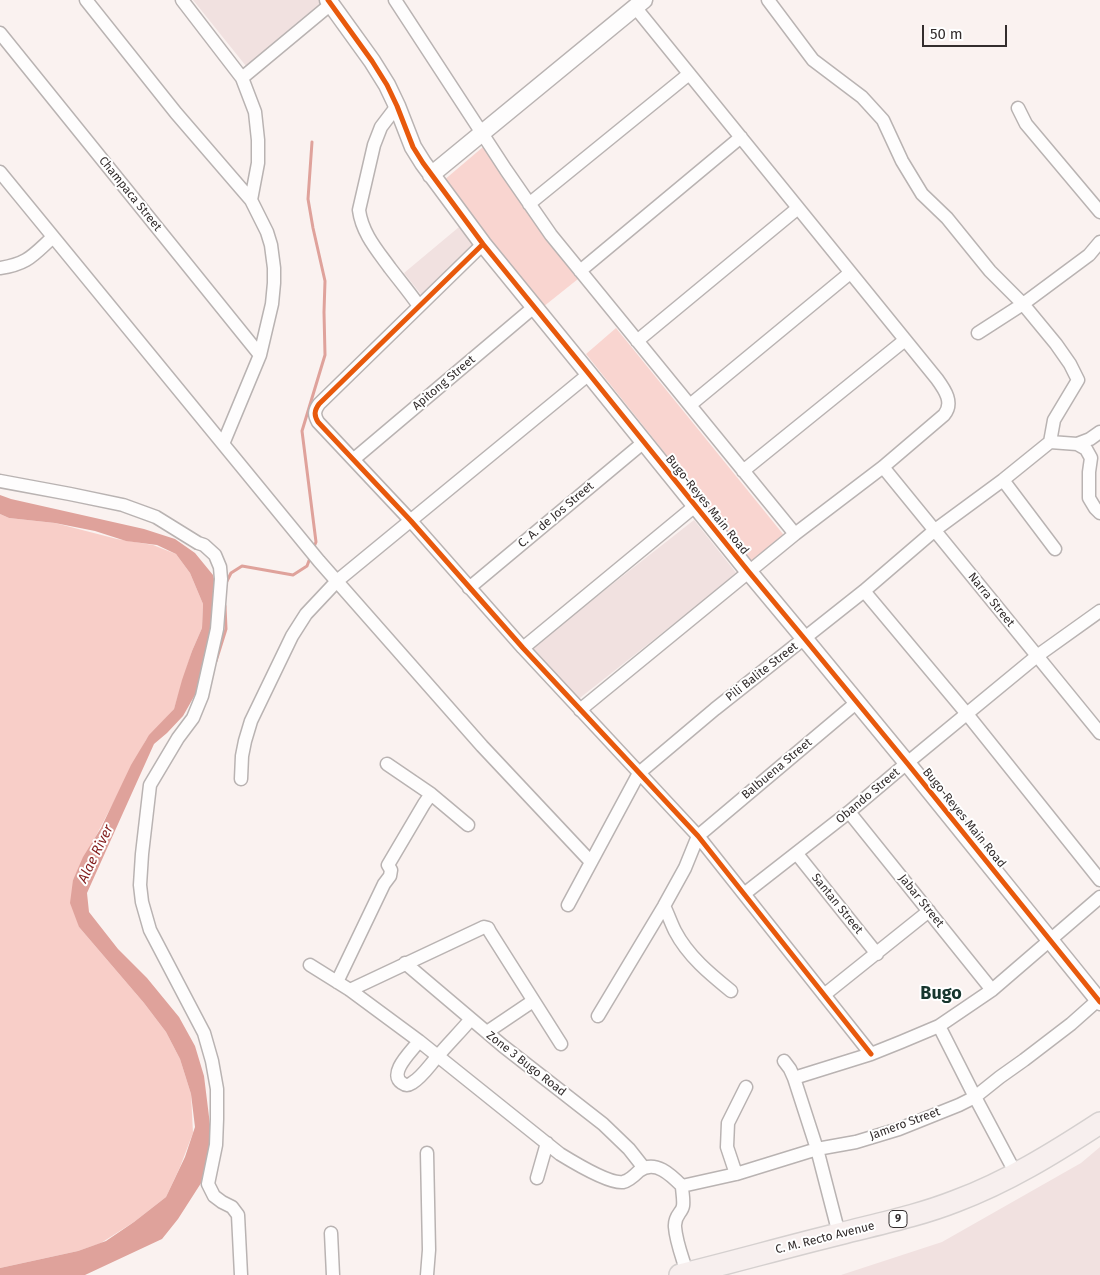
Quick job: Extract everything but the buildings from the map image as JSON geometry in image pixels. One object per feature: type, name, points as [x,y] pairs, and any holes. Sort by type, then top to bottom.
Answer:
[{"type":"highway","name":"C. M. Recto Avenue","points":[[683,1274],[902,1218],[955,1202],[1016,1174],[1100,1123]]},
{"type":"street","points":[[86,0],[176,113],[251,200],[267,232],[274,268],[272,304],[260,355],[223,444]]},
{"type":"street","points":[[182,0],[242,78],[255,112],[258,163],[251,200]]},
{"type":"street","points":[[395,0],[529,204],[580,271],[795,534]]},
{"type":"street","points":[[768,0],[813,60],[862,98],[883,120],[902,161],[922,194],[947,218],[990,271],[1023,304],[1070,364],[1078,380],[1054,420],[1050,442],[1078,444],[1100,432]]},
{"type":"street","points":[[242,78],[330,2]]},
{"type":"street","name":"Bugo-Reyes Main Road","points":[[330,2],[387,85],[413,147],[431,175],[483,244],[1099,1001]]},
{"type":"street","points":[[431,175],[640,4],[690,74],[943,388],[949,403],[948,410],[938,421],[883,467],[795,534],[580,710]]},
{"type":"street","name":"Champaca Street","points":[[0,33],[260,355]]},
{"type":"street","points":[[529,204],[690,74]]},
{"type":"street","points":[[397,106],[381,127],[374,145],[359,210],[361,220],[371,242],[419,306]]},
{"type":"street","points":[[1018,108],[1026,124],[1100,212]]},
{"type":"street","points":[[580,271],[741,137]]},
{"type":"street","points":[[0,172],[319,561],[482,746],[591,862]]},
{"type":"street","points":[[637,341],[798,208]]},
{"type":"street","points":[[0,268],[27,260],[53,237]]},
{"type":"street","points":[[978,333],[1023,304],[1089,255],[1100,242]]},
{"type":"street","points":[[483,244],[318,404],[315,410],[315,417],[411,521],[523,648],[698,836],[871,1054]]},
{"type":"street","points":[[690,406],[850,273]]},
{"type":"street","name":"Apitong Street","points":[[354,459],[534,307]]},
{"type":"street","points":[[743,471],[904,340]]},
{"type":"street","points":[[241,779],[242,756],[252,722],[292,636],[306,614],[337,581],[589,374]]},
{"type":"street","name":"C. A. de Jos Street","points":[[469,588],[644,442]]},
{"type":"street","name":"Pili Balite Street","points":[[568,904],[639,773],[715,709],[864,592],[935,530],[1050,442]]},
{"type":"street","points":[[1078,444],[1086,449],[1092,458],[1089,472],[1089,498],[1094,508],[1100,513]]},
{"type":"street","name":"Narra Street","points":[[883,467],[1100,733]]},
{"type":"street","points":[[1002,480],[1055,549]]},
{"type":"street","points":[[0,481],[123,505],[144,511],[204,545],[214,556],[220,567],[217,629],[202,696],[192,718],[150,785],[140,886],[142,902],[150,930],[204,1032],[212,1060],[217,1089],[218,1119],[216,1145],[208,1184],[214,1196],[232,1207],[238,1215],[241,1275]]},
{"type":"street","points":[[523,648],[695,506]]},
{"type":"street","points":[[864,592],[967,714],[1100,880]]},
{"type":"street","name":"Obando Street","points":[[744,894],[849,812],[1037,656],[1100,611]]},
{"type":"street","name":"Balbuena Street","points":[[698,836],[856,702]]},
{"type":"street","points":[[387,764],[431,794],[468,825]]},
{"type":"street","points":[[337,982],[384,884],[390,876],[391,870],[388,865],[431,794]]},
{"type":"street","name":"Jabar Street","points":[[849,812],[992,990]]},
{"type":"street","points":[[598,1016],[664,906],[685,868],[698,836]]},
{"type":"street","name":"Santan Street","points":[[797,854],[877,954]]},
{"type":"street","points":[[794,1078],[871,1054],[939,1026],[992,990],[1100,897]]},
{"type":"street","points":[[664,906],[676,932],[688,950],[706,970],[731,991]]},
{"type":"street","points":[[824,995],[930,912]]},
{"type":"street","points":[[350,990],[484,927],[488,928],[561,1044]]},
{"type":"street","name":"Zone 3 Bugo Road","points":[[405,964],[603,1124],[644,1168]]},
{"type":"street","points":[[310,965],[350,990],[420,1041],[547,1144],[572,1161],[606,1178],[621,1182],[630,1180],[644,1168],[659,1168],[666,1172],[682,1186],[682,1210],[678,1214],[675,1226],[683,1274]]},
{"type":"street","points":[[487,1032],[533,1001]]},
{"type":"street","name":"Jamero Street","points":[[682,1186],[736,1174],[816,1149],[856,1142],[899,1128],[975,1097],[1099,1001]]},
{"type":"street","points":[[420,1041],[399,1066],[397,1072],[400,1082],[406,1085],[415,1081],[471,1019]]},
{"type":"street","points":[[939,1026],[1016,1174]]},
{"type":"street","points":[[784,1061],[794,1078],[839,1234]]},
{"type":"street","points":[[736,1174],[727,1147],[728,1123],[746,1087]]},
{"type":"street","points":[[537,1178],[547,1144]]},
{"type":"street","points":[[427,1154],[429,1242],[427,1275]]},
{"type":"street","points":[[331,1233],[333,1275]]},
{"type":"shaded area","points":[[193,0],[323,0],[325,2],[246,66]]},
{"type":"shaded area","points":[[483,147],[578,279],[543,307],[443,181]]},
{"type":"shaded area","points":[[459,227],[476,248],[424,298],[404,273]]},
{"type":"shaded area","points":[[616,328],[787,539],[755,566],[586,354]]},
{"type":"shaded area","points":[[0,514],[9,518],[55,523],[117,539],[153,545],[176,554],[190,573],[203,604],[202,628],[192,651],[174,709],[146,740],[73,880],[79,927],[144,1003],[166,1032],[180,1059],[191,1094],[193,1133],[166,1197],[134,1222],[101,1243],[78,1251],[0,1268]]},
{"type":"shaded area","points":[[694,520],[737,574],[576,701],[531,648]]},
{"type":"shaded area","points":[[1100,1147],[1100,1275],[841,1275],[942,1242],[1081,1163]]},
{"type":"water","name":"Alae River","points":[[0,495],[144,529],[175,539],[195,553],[213,575],[220,601],[196,693],[183,716],[154,744],[87,893],[89,912],[118,949],[147,978],[179,1017],[195,1046],[204,1076],[212,1141],[203,1180],[178,1219],[162,1239],[85,1275],[0,1275],[0,1268],[78,1251],[106,1241],[134,1222],[166,1197],[185,1157],[195,1127],[191,1094],[180,1059],[166,1032],[144,1003],[79,927],[70,903],[73,880],[83,857],[101,828],[131,765],[149,735],[174,709],[192,651],[202,628],[203,604],[190,573],[176,554],[157,545],[126,541],[95,531],[55,523],[9,518],[0,514]]},
{"type":"waterway","points":[[312,142],[308,199],[325,281],[325,355],[302,431],[316,542],[313,549]]},
{"type":"waterway","points":[[226,583],[231,573],[242,566],[293,575],[307,566],[310,558]]},
{"type":"waterway","points":[[216,661],[226,629],[225,606]]},
{"type":"cycle path","points":[[328,0],[387,85],[413,147],[423,163],[483,244],[1100,1002]]},
{"type":"cycle path","points":[[483,244],[319,404],[315,411],[317,420],[411,521],[523,648],[698,836],[871,1054]]},
{"type":"district","name":"Bugo","points":[[941,994]]}]
